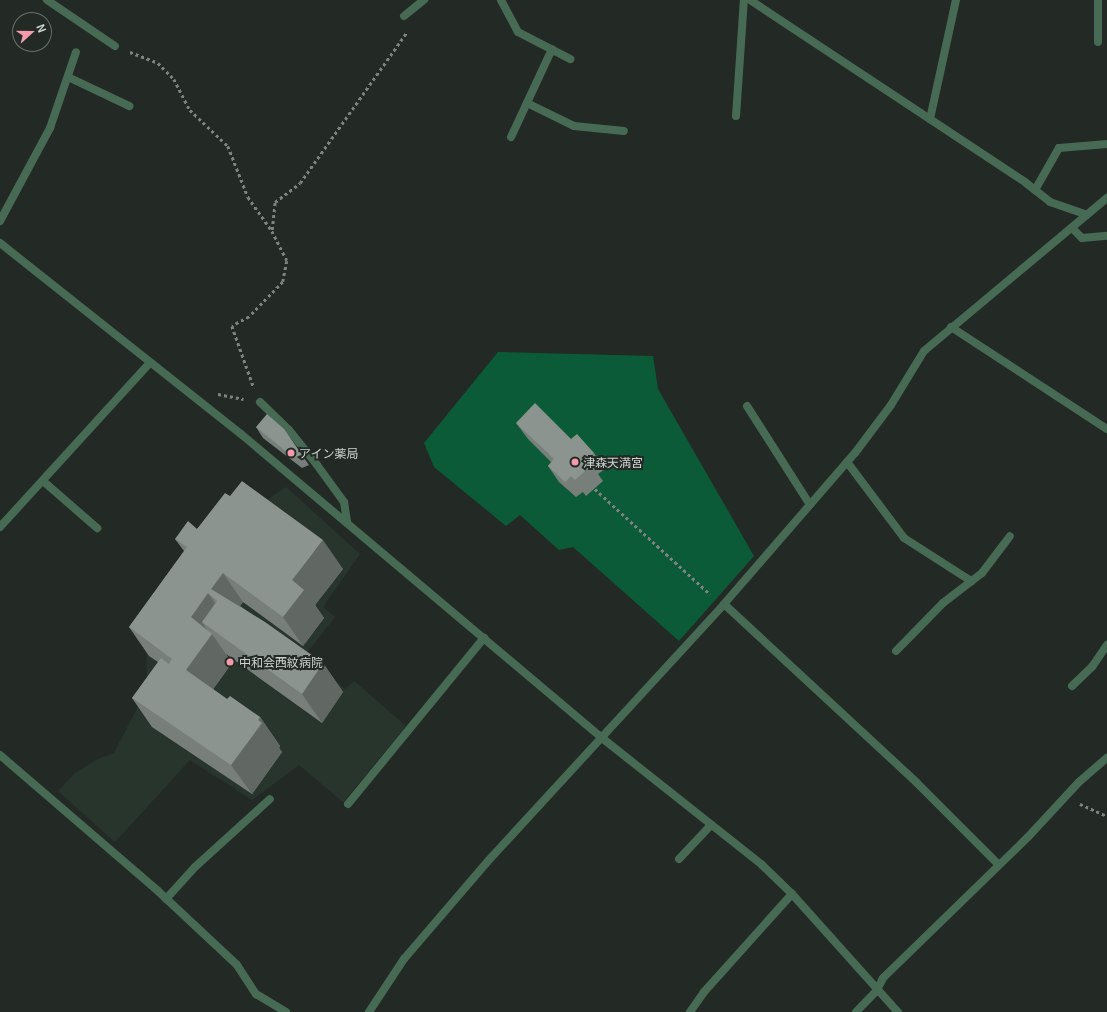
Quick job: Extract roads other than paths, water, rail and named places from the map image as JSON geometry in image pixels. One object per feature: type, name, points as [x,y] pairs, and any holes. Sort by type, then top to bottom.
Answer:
[{"type":"street","points":[[47,0],[115,46]]},
{"type":"street","points":[[404,16],[424,0]]},
{"type":"street","points":[[501,0],[518,32],[570,59]]},
{"type":"street","points":[[736,116],[744,0]]},
{"type":"street","points":[[750,0],[930,119],[1035,190],[1050,202],[1088,215]]},
{"type":"street","points":[[930,119],[956,0]]},
{"type":"street","points":[[1098,0],[1098,42]]},
{"type":"street","points":[[511,137],[552,49]]},
{"type":"street","points":[[0,221],[50,128],[76,52]]},
{"type":"street","points":[[68,77],[129,106]]},
{"type":"street","points":[[526,103],[574,126],[624,131]]},
{"type":"street","points":[[1035,190],[1059,148],[1107,144]]},
{"type":"street","points":[[369,1012],[409,953],[488,861],[724,604],[847,462],[891,405],[924,351],[1107,198]]},
{"type":"street","points":[[1072,228],[1082,238],[1107,236]]},
{"type":"street","points":[[0,243],[150,363],[194,396],[347,522],[602,738],[762,865],[792,894],[898,1012]]},
{"type":"street","points":[[951,327],[1107,429]]},
{"type":"street","points":[[0,527],[150,363]]},
{"type":"street","points":[[260,402],[289,430],[344,502],[347,522]]},
{"type":"street","points":[[747,406],[810,505]]},
{"type":"street","points":[[847,462],[904,538],[971,581]]},
{"type":"street","points":[[43,481],[97,528]]},
{"type":"street","points":[[896,651],[943,603],[982,573],[1010,536]]},
{"type":"street","points":[[724,604],[917,783],[998,864]]},
{"type":"street","points":[[348,804],[484,638]]},
{"type":"street","points":[[1072,686],[1092,667],[1107,645]]},
{"type":"street","points":[[0,755],[166,899],[237,965],[256,994],[286,1012]]},
{"type":"street","points":[[856,1012],[877,990],[883,978],[998,864],[1028,837],[1065,797],[1107,758]]},
{"type":"street","points":[[166,899],[195,867],[270,799]]},
{"type":"street","points":[[679,859],[711,824]]},
{"type":"street","points":[[690,1012],[704,992],[792,894]]},
{"type":"place","name":"アイン薬局","points":[[291,453]]},
{"type":"place","name":"津森天満宮","points":[[575,462]]},
{"type":"place","name":"中和会西紋病院","points":[[230,662]]}]
